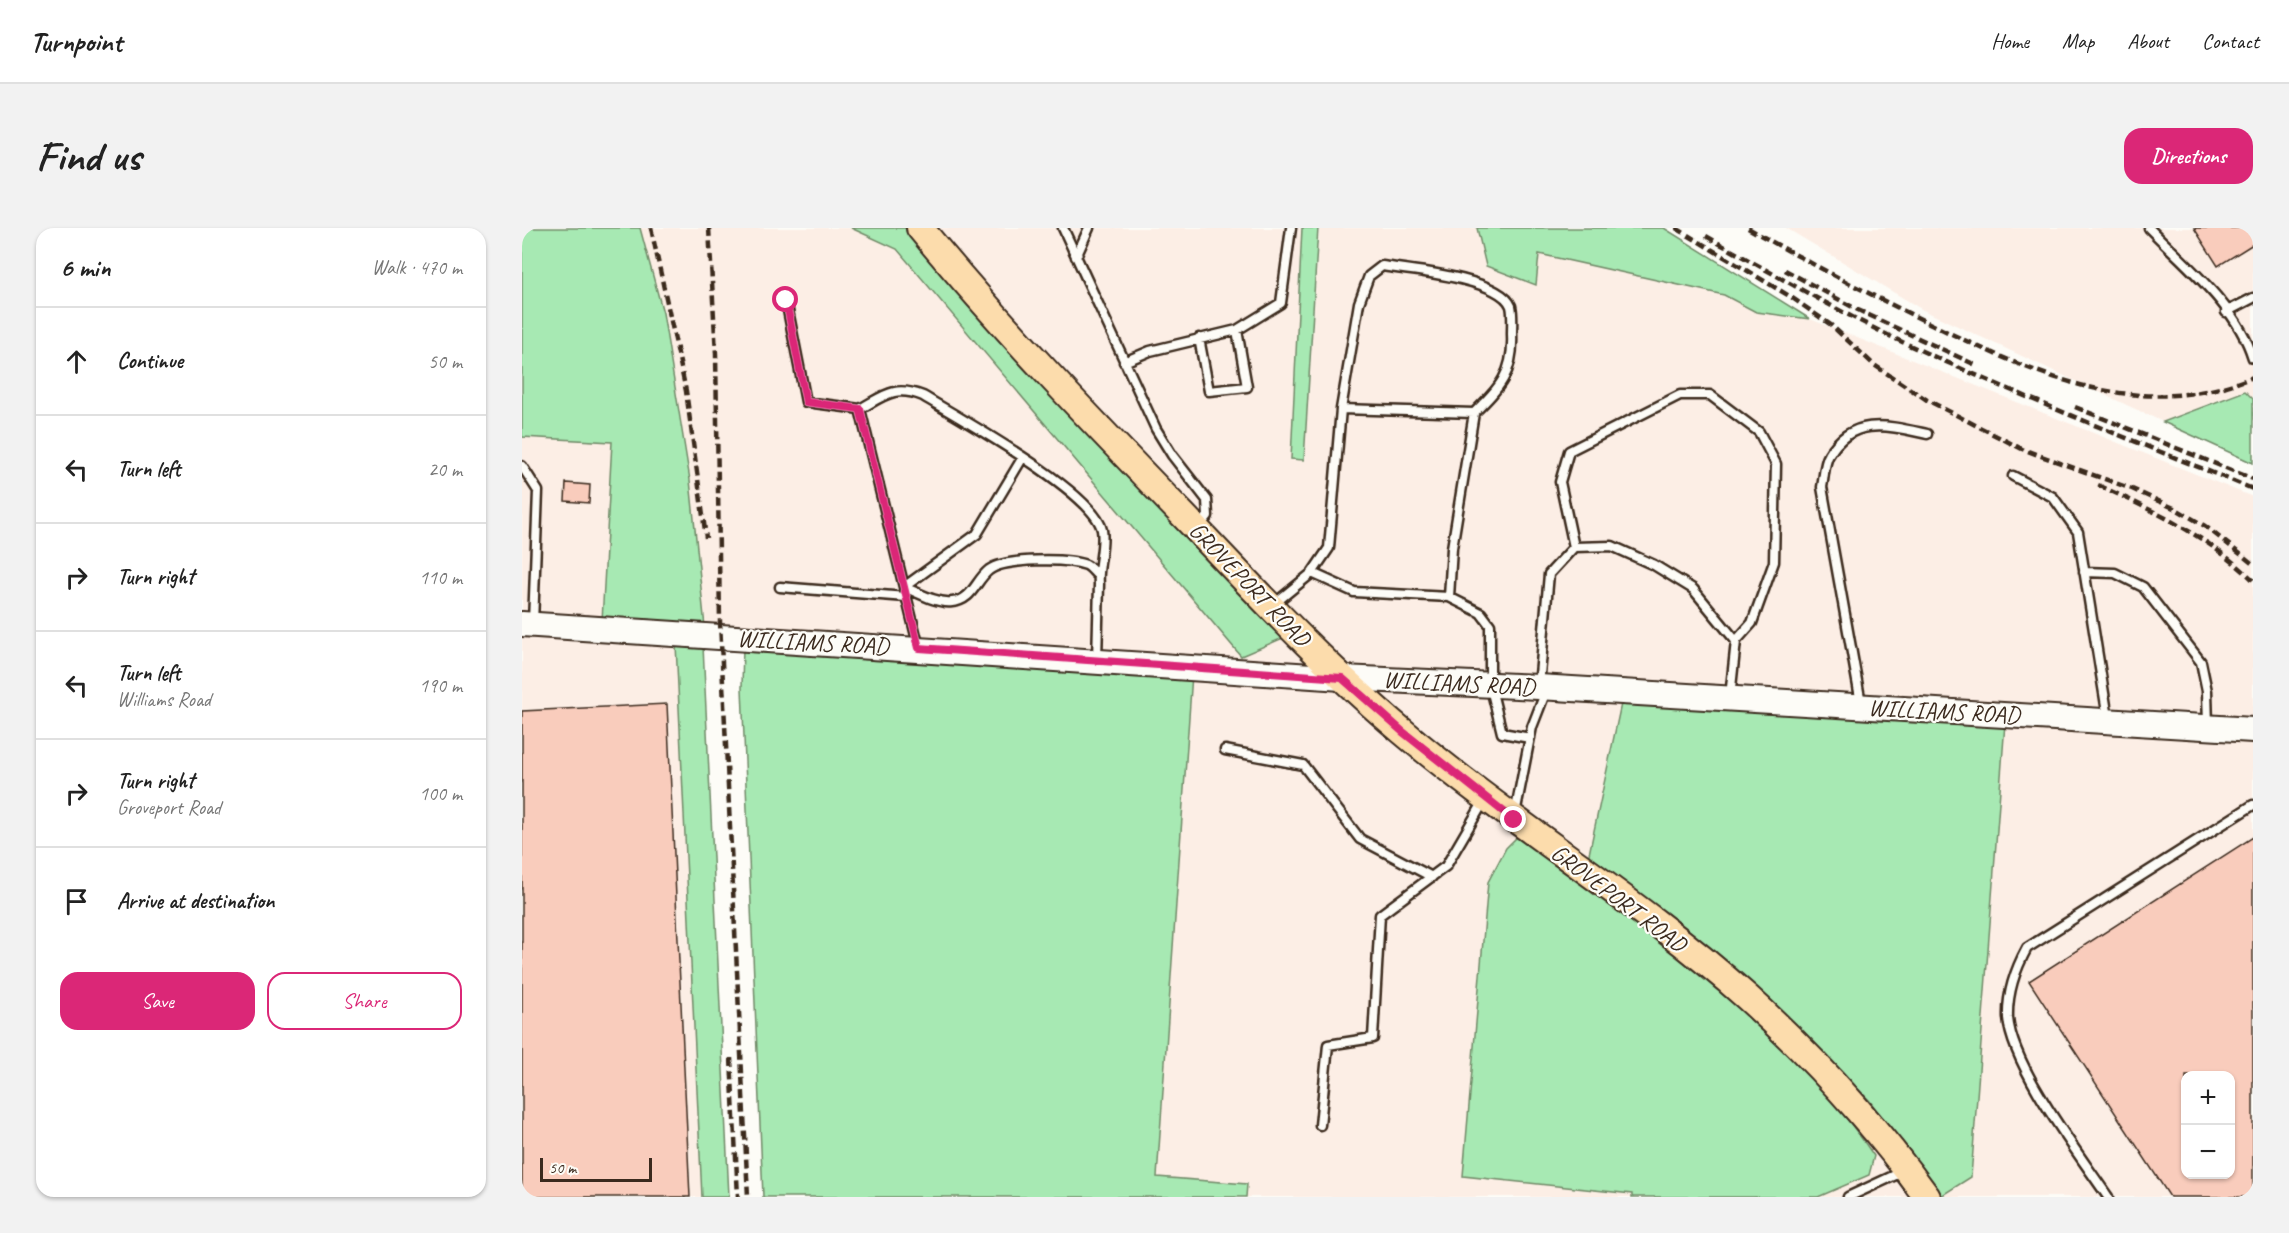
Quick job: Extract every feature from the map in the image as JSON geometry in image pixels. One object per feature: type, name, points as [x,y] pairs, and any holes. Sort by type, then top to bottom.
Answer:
[{"type":"main road","name":"GROVEPORT ROAD","points":[[920,228],[1018,341],[1342,678],[1403,732],[1486,798],[1641,913],[1746,996],[1828,1078],[1907,1170],[1927,1197]]},
{"type":"main road","name":"WILLIAMS ROAD","points":[[527,625],[919,648],[1342,678],[1543,687],[2253,730]]},
{"type":"lane","points":[[1063,228],[1156,429],[1172,455],[1208,500],[1208,516],[1197,529]]},
{"type":"lane","points":[[1076,257],[1089,228]]},
{"type":"lane","points":[[1124,362],[1150,351],[1237,330],[1281,303],[1290,228]]},
{"type":"lane","points":[[2150,228],[2215,295],[2251,342],[2253,358]]},
{"type":"lane","points":[[1272,606],[1312,573],[1329,548],[1341,409],[1359,303],[1369,276],[1382,266],[1463,278],[1501,295],[1511,306],[1510,368],[1500,388],[1474,413],[1452,548],[1449,597]]},
{"type":"lane","points":[[2226,312],[2253,298]]},
{"type":"lane","points":[[786,300],[806,402],[860,409],[895,390],[909,390],[923,396],[1059,480],[1098,521],[1102,530],[1096,574],[1099,584],[1097,660]]},
{"type":"lane","points":[[1199,338],[1209,391],[1247,387],[1237,330]]},
{"type":"lane","points":[[1574,548],[1560,482],[1569,452],[1680,395],[1710,395],[1759,432],[1776,464],[1774,562],[1752,623],[1736,641],[1730,699]]},
{"type":"lane","points":[[860,409],[919,648]]},
{"type":"lane","points":[[1341,409],[1474,413]]},
{"type":"lane","points":[[1862,706],[1822,487],[1828,456],[1846,434],[1879,424],[1927,434]]},
{"type":"lane","points":[[904,587],[977,534],[1023,457]]},
{"type":"lane","points":[[522,466],[538,491],[527,625]]},
{"type":"lane","points":[[2013,476],[2053,497],[2078,532],[2109,721]]},
{"type":"lane","points":[[1514,820],[1530,738],[1543,687],[1548,574],[1574,548],[1612,546],[1654,565],[1693,589],[1736,641]]},
{"type":"lane","points":[[904,587],[946,602],[953,602],[967,597],[989,570],[1001,565],[1026,561],[1078,563],[1088,566],[1096,574]]},
{"type":"lane","points":[[2084,572],[2115,573],[2143,587],[2201,662],[2207,691],[2208,727]]},
{"type":"lane","points":[[1312,573],[1354,592],[1449,597],[1481,612],[1490,625],[1490,684],[1502,733],[1530,738]]},
{"type":"lane","points":[[780,587],[906,597]]},
{"type":"lane","points":[[1225,750],[1303,765],[1360,839],[1432,877]]},
{"type":"lane","points":[[1320,1125],[1328,1045],[1373,1038],[1380,915],[1446,866],[1486,798]]},
{"type":"lane","points":[[2104,1196],[2023,1067],[2008,1018],[2013,973],[2027,948],[2253,805]]},
{"type":"lane","points":[[1848,1197],[1907,1170]]},
{"type":"shaded area","points":[[640,228],[851,228],[897,249],[1241,656],[1283,637],[1029,370],[905,228],[1302,228],[1291,459],[1304,460],[1319,228],[1477,228],[1486,266],[1535,285],[1539,253],[1724,295],[1756,312],[1810,319],[2253,497],[2253,1197],[1246,1197],[1247,1184],[1157,1177],[1192,674],[743,646],[743,624],[705,627],[690,480],[663,313]]},
{"type":"shaded area","points":[[1786,228],[2253,228],[2253,399],[2245,391],[2163,422],[1923,310]]},
{"type":"shaded area","points":[[522,437],[612,442],[603,620],[675,627],[702,1197],[522,1197]]},
{"type":"green space","points":[[522,228],[640,228],[663,313],[690,480],[705,627],[602,621],[612,442],[522,437]]},
{"type":"green space","points":[[851,228],[905,228],[1029,370],[1283,638],[1241,656],[897,249]]},
{"type":"green space","points":[[1302,228],[1318,228],[1304,460],[1291,459]]},
{"type":"green space","points":[[1477,228],[1664,228],[1810,319],[1756,312],[1724,295],[1539,254],[1536,285],[1486,266]]},
{"type":"green space","points":[[2245,391],[2253,399],[2253,463],[2163,422]]},
{"type":"green space","points":[[676,644],[703,646],[729,1197],[702,1197]]},
{"type":"green space","points":[[743,646],[1192,674],[1157,1177],[1247,1184],[1246,1197],[763,1197],[742,688]]},
{"type":"green space","points":[[1622,699],[2005,723],[1971,1177],[1941,1196],[1869,1100],[1793,1025],[1588,859]]},
{"type":"green space","points":[[1518,836],[1663,944],[1755,1021],[1799,1063],[1838,1108],[1874,1156],[1869,1175],[1818,1197],[1632,1197],[1632,1194],[1463,1176],[1488,882],[1506,848]]},
{"type":"building","points":[[2194,228],[2253,228],[2253,244],[2218,266]]},
{"type":"building","points":[[566,483],[590,485],[589,503],[565,501]]},
{"type":"building","points":[[667,704],[690,1197],[522,1197],[522,711]]},
{"type":"building","points":[[2253,837],[2253,1197],[2170,1197],[2029,981]]},
{"type":"railway","points":[[651,228],[686,391],[706,538]]},
{"type":"railway","points":[[709,228],[716,354],[720,622],[748,1197]]},
{"type":"railway","points":[[1676,228],[1791,297],[1831,325],[1874,365],[1927,400],[2022,449],[2132,489],[2176,509],[2205,526],[2253,564]]},
{"type":"railway","points":[[1748,228],[1860,289],[1968,342],[2046,374],[2086,386],[2127,394],[2168,395],[2210,390],[2253,377]]},
{"type":"railway","points":[[1706,236],[1825,303],[1898,340],[2030,398],[2253,489]]},
{"type":"railway","points":[[1785,270],[1858,310],[1978,366]]},
{"type":"railway","points":[[2075,407],[2253,479]]},
{"type":"railway","points":[[2098,485],[2199,537],[2236,564],[2253,580]]},
{"type":"railway","points":[[731,1058],[738,1197]]},
{"type":"route","points":[[786,300],[806,402],[860,409],[919,648],[1342,678],[1403,732],[1514,820]]}]
